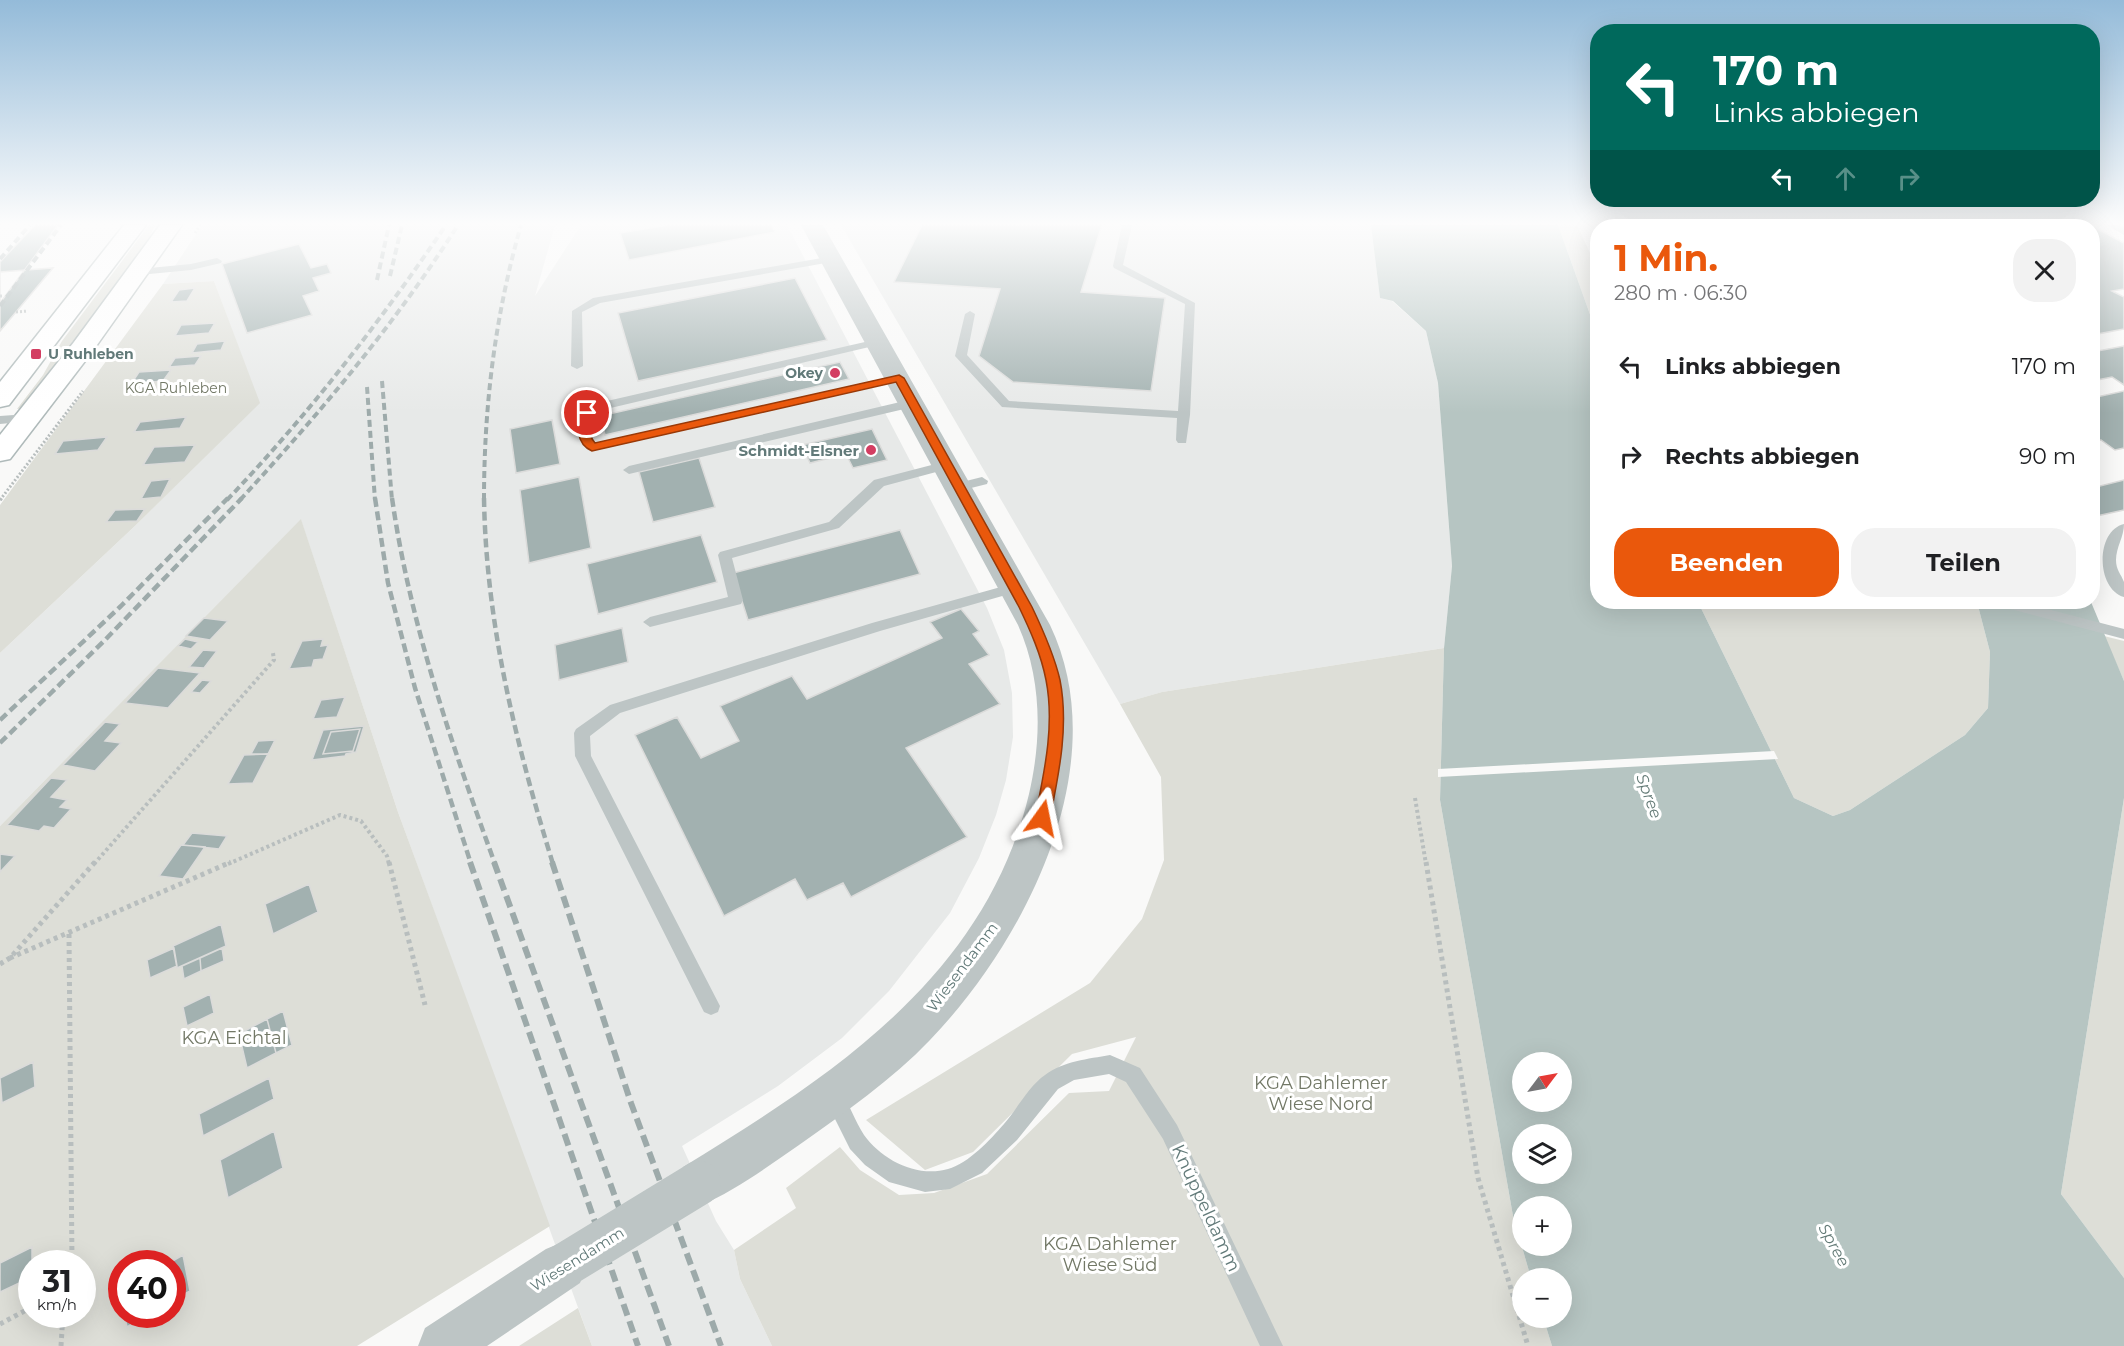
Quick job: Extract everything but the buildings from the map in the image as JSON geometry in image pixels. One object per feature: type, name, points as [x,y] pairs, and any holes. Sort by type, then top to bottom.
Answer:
[{"type":"main road","points":[[0,399],[86,288]]},
{"type":"main road","points":[[0,453],[127,288]]},
{"type":"street","name":"Wiesendamm","points":[[443,1346],[564,1266],[773,1137],[878,1059],[921,1020],[954,982],[981,946],[1005,907],[1027,861],[1038,829],[1054,764],[1056,721],[1053,681],[1042,643],[963,478],[913,403],[849,288]]},
{"type":"lane","points":[[577,366],[577,311],[597,300],[667,288]]},
{"type":"lane","points":[[1160,288],[1190,303],[1182,440]]},
{"type":"lane","points":[[970,314],[961,356],[1006,404],[1184,415]]},
{"type":"lane","points":[[878,342],[598,406],[587,413],[583,430],[587,442],[592,447],[899,378]]},
{"type":"lane","points":[[629,470],[913,403]]},
{"type":"lane","points":[[0,420],[28,418]]},
{"type":"lane","points":[[650,622],[735,600],[725,555],[834,525],[879,483],[963,478]]},
{"type":"lane","points":[[2124,528],[2118,531],[2109,552],[2112,575],[2124,592]]},
{"type":"lane","points":[[711,1006],[583,756],[582,733],[615,709],[877,627],[1015,588]]},
{"type":"lane","points":[[2029,609],[2122,634]]},
{"type":"lane","name":"Knüppeldamm","points":[[832,1094],[857,1142],[872,1158],[896,1175],[925,1182],[951,1179],[975,1166],[1010,1132],[1051,1082],[1071,1071],[1110,1064],[1133,1075],[1170,1132],[1272,1346]]},
{"type":"path","points":[[16,312],[28,311]]},
{"type":"path","points":[[10,958],[274,660],[273,653]]},
{"type":"path","points":[[1415,798],[1478,1178],[1528,1346]]},
{"type":"path","points":[[0,964],[339,815],[361,821],[387,856],[424,1005]]},
{"type":"path","points":[[69,934],[72,1250]]},
{"type":"path","points":[[0,1324],[18,1314]]},
{"type":"path","points":[[61,1346],[62,1328]]},
{"type":"shaded area","points":[[217,288],[537,288],[535,296],[540,288],[820,288],[987,608],[1004,650],[1012,693],[1013,737],[1006,780],[996,815],[979,858],[950,913],[889,991],[842,1038],[778,1086],[682,1146],[716,1221],[734,1250],[740,1279],[772,1346],[592,1346],[398,812],[301,520],[0,826],[0,653],[136,525],[259,403]]},
{"type":"shaded area","points":[[878,288],[1379,288],[1380,298],[1392,301],[1426,331],[1438,383],[1452,566],[1444,648],[1162,692],[1120,704]]},
{"type":"green space","points":[[102,288],[116,288],[25,408],[17,409],[43,375],[62,341]]},
{"type":"green space","name":"KGA Ruhleben","points":[[160,288],[217,288],[260,403],[136,525],[0,653],[0,505]]},
{"type":"green space","points":[[1580,288],[1590,288],[1590,314]]},
{"type":"green space","name":"KGA Eichtal","points":[[301,519],[398,812],[550,1226],[357,1346],[0,1346],[0,826]]},
{"type":"green space","points":[[1701,609],[1979,609],[1990,652],[1988,708],[1965,735],[1850,810],[1833,816],[1794,798]]},
{"type":"green space","points":[[2104,636],[2124,641],[2124,681]]},
{"type":"green space","name":"KGA Dahlemer Wiese Nord","points":[[1444,648],[1440,800],[1512,1210],[1512,1256],[1525,1256],[1528,1268],[1512,1268],[1512,1328],[1546,1328],[1552,1346],[772,1346],[740,1279],[734,1250],[796,1208],[786,1188],[840,1147],[860,1170],[899,1195],[934,1193],[987,1174],[1069,1093],[1109,1091],[1136,1037],[1072,1054],[973,1152],[925,1170],[866,1120],[1090,983],[1142,919],[1164,860],[1161,777],[1120,704],[1162,692]]},
{"type":"green space","points":[[2124,798],[2124,1278],[2061,1194]]},
{"type":"green space","points":[[578,1308],[592,1346],[519,1346]]},
{"type":"water","name":"Spree","points":[[1379,288],[1580,288],[1590,314],[1590,609],[1701,609],[1794,798],[1833,816],[1850,810],[1965,735],[1988,708],[1990,652],[1979,609],[2094,609],[2124,681],[2124,798],[2061,1194],[2124,1278],[2124,1346],[1552,1346],[1546,1328],[1572,1328],[1572,1268],[1528,1268],[1525,1256],[1572,1256],[1572,1196],[1512,1196],[1512,1210],[1440,800],[1444,648],[1452,566],[1438,383],[1426,331],[1393,301],[1380,298]]},
{"type":"pier","points":[[1774,751],[1778,759],[1438,777],[1438,769]]},
{"type":"railway","points":[[0,306],[14,288]]},
{"type":"railway","points":[[227,500],[286,435],[342,367],[402,288]]},
{"type":"railway","points":[[240,500],[355,367],[416,288]]},
{"type":"railway","points":[[484,499],[489,395],[505,288]]},
{"type":"railway","points":[[382,381],[392,500]]},
{"type":"railway","points":[[367,387],[375,500]]},
{"type":"railway","points":[[0,720],[121,606],[228,498]]},
{"type":"railway","points":[[0,743],[104,641],[242,498]]},
{"type":"railway","points":[[375,498],[388,583],[415,688],[471,864]]},
{"type":"railway","points":[[392,498],[421,638],[448,729],[495,864]]},
{"type":"railway","points":[[484,499],[490,591],[505,683],[515,729],[553,864]]},
{"type":"railway","points":[[470,862],[638,1346]]},
{"type":"railway","points":[[494,862],[669,1346]]},
{"type":"railway","points":[[552,862],[631,1103],[721,1346]]},
{"type":"place","name":"U Ruhleben","points":[[36,354]]},
{"type":"place","name":"Okey","points":[[835,373]]},
{"type":"place","name":"Schmidt-Elsner","points":[[871,450]]},
{"type":"route","points":[[587,413],[583,430],[587,442],[592,447],[899,378],[1025,607],[1042,643],[1053,681],[1056,721],[1054,764],[1042,818]]},
{"type":"park label","name":"KGA Dahlemer Wiese Süd","points":[[1110,1254]]}]
